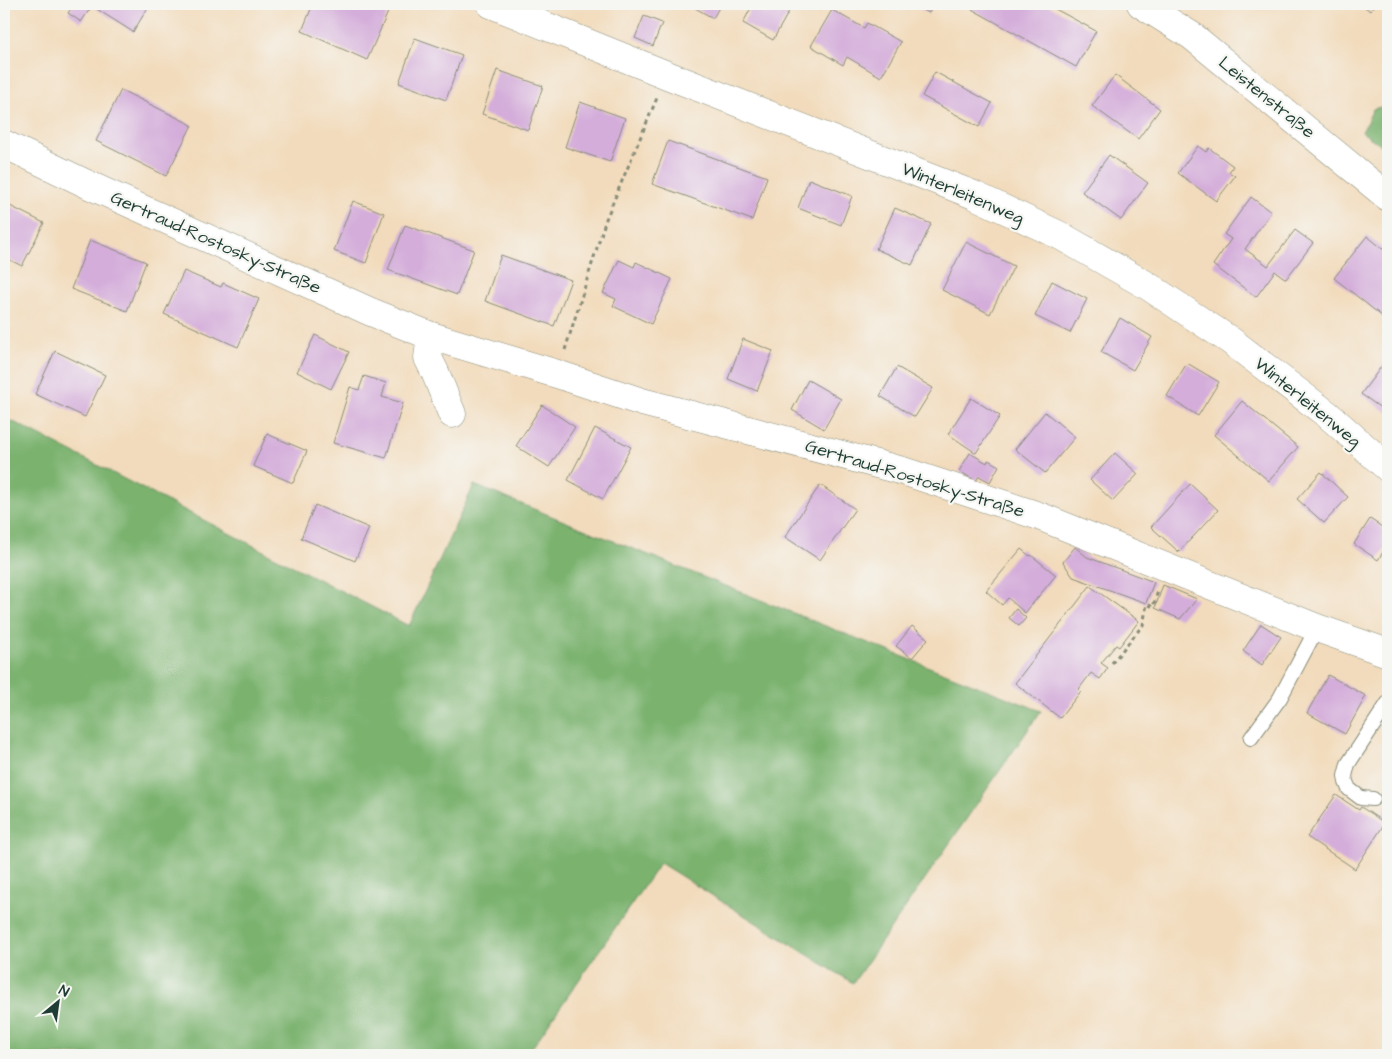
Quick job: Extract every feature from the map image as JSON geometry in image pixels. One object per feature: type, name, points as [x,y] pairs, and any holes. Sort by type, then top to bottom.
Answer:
[{"type":"street","name":"Winterleitenweg","points":[[491,4],[974,195],[1061,236],[1148,286],[1230,341],[1328,415],[1388,468]]},
{"type":"street","name":"Leistenstraße","points":[[1141,4],[1192,36],[1388,197]]},
{"type":"street","name":"Gertraud-Rostosky-Straße","points":[[4,144],[89,185],[371,312],[431,336],[642,402],[903,471],[1039,516],[1317,628],[1388,653]]},
{"type":"street","points":[[431,336],[428,358],[452,414]]},
{"type":"lane","points":[[1251,738],[1280,698],[1317,628]]},
{"type":"lane","points":[[1373,799],[1361,798],[1350,789],[1345,776],[1348,764],[1388,703]]},
{"type":"path","points":[[557,374],[606,219],[668,75]]},
{"type":"path","points":[[1112,663],[1143,626],[1147,604],[1153,607],[1166,567]]},
{"type":"green space","points":[[1388,105],[1388,150],[1362,132],[1373,109]]},
{"type":"green space","points":[[4,417],[409,626],[474,485],[1041,711],[853,983],[660,863],[527,1055],[4,1055]]},
{"type":"building","points":[[74,4],[145,4],[149,6],[133,32],[92,6],[81,22],[68,13]]},
{"type":"building","points":[[313,4],[368,4],[388,12],[367,60],[302,31]]},
{"type":"building","points":[[688,4],[721,4],[713,18]]},
{"type":"building","points":[[753,4],[793,4],[773,40],[743,23]]},
{"type":"building","points":[[910,4],[934,4],[929,13]]},
{"type":"building","points":[[970,4],[1046,4],[1096,31],[1076,67],[968,7]]},
{"type":"building","points":[[1361,4],[1376,4],[1370,11]]},
{"type":"building","points":[[832,10],[864,28],[867,23],[901,42],[881,77],[847,57],[843,65],[811,46]]},
{"type":"building","points":[[644,16],[662,23],[653,46],[635,38]]},
{"type":"building","points":[[415,38],[462,55],[446,100],[399,83]]},
{"type":"building","points":[[497,70],[543,86],[528,130],[482,114]]},
{"type":"building","points":[[935,72],[992,103],[979,127],[922,96]]},
{"type":"building","points":[[1115,75],[1160,109],[1138,139],[1092,106]]},
{"type":"building","points":[[121,90],[192,125],[166,176],[96,141]]},
{"type":"building","points":[[580,102],[625,118],[610,162],[565,147]]},
{"type":"building","points":[[668,141],[767,177],[752,220],[652,184]]},
{"type":"building","points":[[1198,146],[1206,152],[1209,148],[1233,166],[1229,172],[1235,176],[1216,201],[1178,173]]},
{"type":"building","points":[[1109,155],[1148,183],[1121,220],[1082,192]]},
{"type":"building","points":[[809,179],[852,196],[841,225],[798,208]]},
{"type":"building","points":[[1251,197],[1271,212],[1245,249],[1268,266],[1295,230],[1313,243],[1286,279],[1275,271],[1256,297],[1213,265],[1231,239],[1224,234]]},
{"type":"building","points":[[353,201],[384,213],[366,263],[334,251]]},
{"type":"building","points":[[4,203],[44,223],[22,266],[4,257]]},
{"type":"building","points":[[895,208],[931,224],[912,265],[876,249]]},
{"type":"building","points":[[405,225],[474,250],[457,295],[388,270]]},
{"type":"building","points":[[1367,236],[1388,253],[1388,321],[1334,278]]},
{"type":"building","points":[[90,240],[146,262],[127,311],[71,289]]},
{"type":"building","points":[[966,242],[1014,266],[990,314],[942,290]]},
{"type":"building","points":[[501,255],[571,280],[554,326],[485,301]]},
{"type":"building","points":[[619,260],[634,267],[636,262],[672,279],[651,324],[613,306],[616,299],[603,293]]},
{"type":"building","points":[[184,271],[221,287],[223,283],[259,299],[238,347],[164,314]]},
{"type":"building","points":[[1052,281],[1087,299],[1070,333],[1035,316]]},
{"type":"building","points":[[1120,318],[1152,337],[1133,370],[1101,352]]},
{"type":"building","points":[[315,335],[349,352],[331,389],[297,372]]},
{"type":"building","points":[[743,339],[773,351],[757,391],[728,379]]},
{"type":"building","points":[[55,351],[105,375],[85,417],[35,394]]},
{"type":"building","points":[[1187,363],[1219,382],[1198,416],[1167,396]]},
{"type":"building","points":[[1384,363],[1388,366],[1388,413],[1361,394]]},
{"type":"building","points":[[897,367],[933,388],[915,417],[880,396]]},
{"type":"building","points":[[364,376],[386,383],[382,397],[403,403],[386,458],[333,443],[350,387],[359,390]]},
{"type":"building","points":[[808,380],[841,399],[824,429],[792,410]]},
{"type":"building","points":[[971,398],[1000,416],[976,453],[948,434]]},
{"type":"building","points":[[1242,401],[1298,447],[1269,481],[1214,435]]},
{"type":"building","points":[[542,405],[575,427],[549,467],[516,446]]},
{"type":"building","points":[[1045,412],[1075,437],[1045,473],[1015,449]]},
{"type":"building","points":[[595,428],[631,447],[603,499],[568,480]]},
{"type":"building","points":[[267,434],[307,451],[293,483],[253,466]]},
{"type":"building","points":[[970,453],[987,463],[988,460],[999,466],[990,482],[979,476],[976,481],[959,471]]},
{"type":"building","points":[[1115,453],[1138,474],[1113,501],[1090,480]]},
{"type":"building","points":[[1321,472],[1348,497],[1324,523],[1297,499]]},
{"type":"building","points":[[1190,484],[1218,510],[1179,552],[1151,527]]},
{"type":"building","points":[[820,485],[855,509],[820,560],[785,537]]},
{"type":"building","points":[[315,505],[369,528],[355,561],[301,538]]},
{"type":"building","points":[[1370,519],[1388,531],[1388,544],[1378,560],[1354,544]]},
{"type":"building","points":[[1075,547],[1087,557],[1154,582],[1146,603],[1073,577],[1063,562]]},
{"type":"building","points":[[1021,549],[1056,575],[1025,613],[1008,598],[1002,605],[986,591]]},
{"type":"building","points":[[1163,585],[1197,599],[1180,619],[1155,608]]},
{"type":"building","points":[[1090,586],[1139,621],[1119,647],[1116,645],[1101,663],[1108,668],[1100,679],[1091,673],[1079,689],[1081,691],[1060,718],[1015,683]]},
{"type":"building","points":[[1016,609],[1026,618],[1019,626],[1009,618]]},
{"type":"building","points":[[1261,624],[1281,637],[1262,665],[1243,651]]},
{"type":"building","points":[[912,626],[928,639],[912,658],[896,646]]},
{"type":"building","points":[[1328,675],[1366,696],[1345,734],[1307,713]]},
{"type":"building","points":[[1336,795],[1359,810],[1361,807],[1385,823],[1355,869],[1307,837]]},
{"type":"building","points":[[1388,802],[1388,821],[1381,818]]}]
